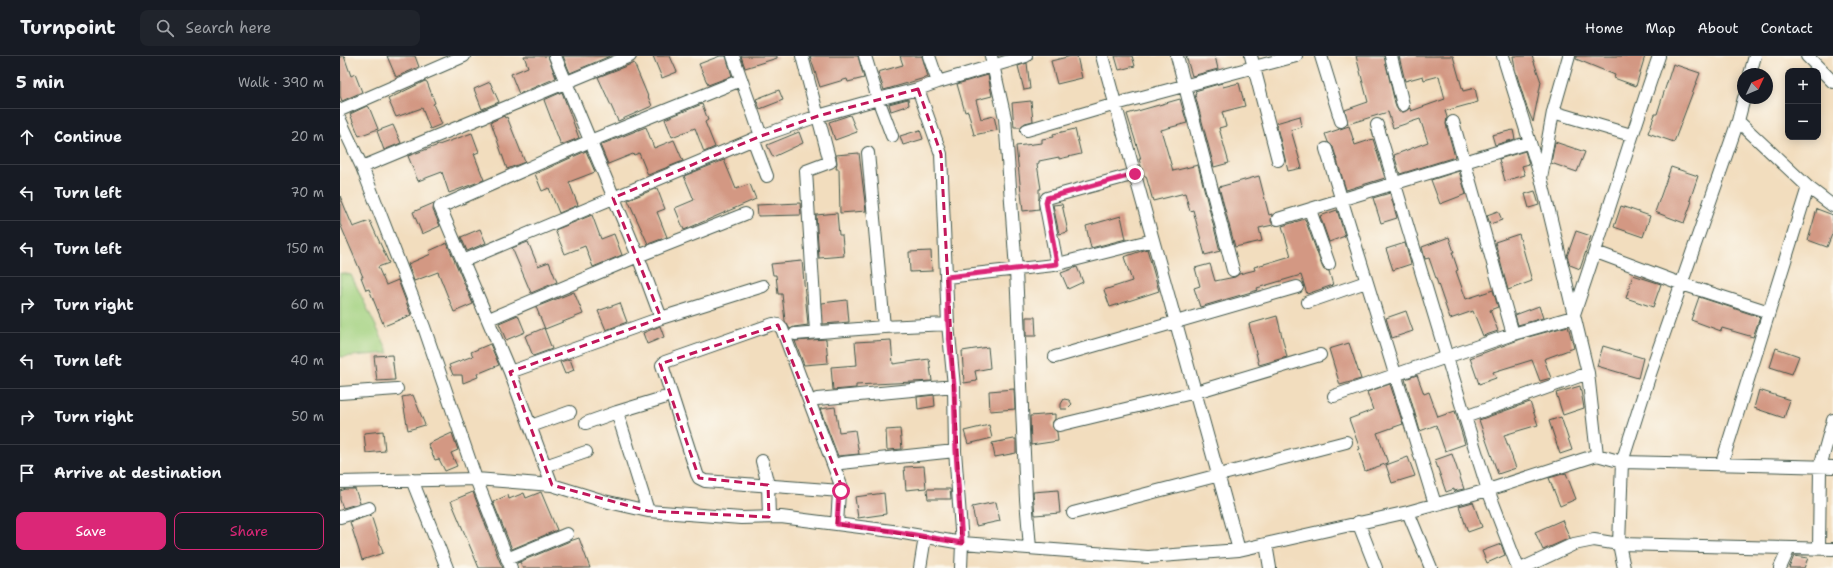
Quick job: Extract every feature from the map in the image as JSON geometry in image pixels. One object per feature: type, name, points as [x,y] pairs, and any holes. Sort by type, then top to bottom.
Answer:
[{"type":"street","points":[[340,110],[464,56]]},
{"type":"street","points":[[555,56],[638,256],[661,318]]},
{"type":"street","points":[[362,167],[566,81],[630,56]]},
{"type":"street","points":[[733,56],[767,176]]},
{"type":"street","points":[[802,56],[830,162],[806,171],[816,332]]},
{"type":"street","points":[[865,56],[892,136]]},
{"type":"street","points":[[930,56],[938,82]]},
{"type":"street","points":[[463,261],[757,138],[818,116],[878,98],[918,89],[992,61],[1026,56]]},
{"type":"street","points":[[1102,56],[1239,550]]},
{"type":"street","points":[[1177,56],[1233,270]]},
{"type":"street","points":[[1027,130],[1185,86],[1253,62],[1296,56]]},
{"type":"street","points":[[1321,56],[1341,121]]},
{"type":"street","points":[[1391,56],[1403,105]]},
{"type":"street","points":[[1503,56],[1541,178],[1573,316],[1588,373],[1597,455]]},
{"type":"street","points":[[1541,178],[1553,112],[1569,56]]},
{"type":"street","points":[[1573,316],[1596,252],[1631,135],[1659,56]]},
{"type":"street","points":[[1752,68],[1755,56]]},
{"type":"street","points":[[1807,56],[1833,82]]},
{"type":"street","points":[[992,61],[1005,118],[1016,270],[1026,499],[1030,548]]},
{"type":"street","points":[[1253,62],[1278,160]]},
{"type":"street","points":[[552,485],[489,319],[440,206],[590,141],[741,80]]},
{"type":"street","points":[[918,89],[941,154],[948,324],[954,386],[956,451],[962,543],[960,568]]},
{"type":"street","points":[[1624,568],[1619,544],[1622,462],[1650,374],[1738,121],[1742,104]]},
{"type":"street","points":[[1553,112],[1631,135]]},
{"type":"street","points":[[340,120],[362,167],[435,355],[476,479],[509,563],[567,534]]},
{"type":"street","points":[[1738,121],[1808,187],[1833,206]]},
{"type":"street","points":[[1453,122],[1513,334]]},
{"type":"street","points":[[1377,125],[1396,183],[1446,358],[1465,418],[1488,490],[1518,568]]},
{"type":"street","points":[[1278,219],[1530,142]]},
{"type":"street","points":[[1326,149],[1435,504]]},
{"type":"street","points":[[868,154],[884,327]]},
{"type":"street","points":[[1057,264],[1046,202],[1047,198],[1135,174]]},
{"type":"street","points":[[1722,463],[1808,187]]},
{"type":"street","points":[[1310,210],[1329,264]]},
{"type":"street","points":[[489,319],[638,256],[745,214]]},
{"type":"street","points":[[947,277],[1057,264],[1153,240]]},
{"type":"street","points":[[1596,252],[1682,284],[1769,312]]},
{"type":"street","points":[[1308,302],[1366,282]]},
{"type":"street","points":[[510,372],[661,318],[763,286]]},
{"type":"street","points":[[1055,357],[1297,287]]},
{"type":"street","points":[[1334,396],[1513,334],[1573,316]]},
{"type":"street","points":[[837,524],[839,492],[842,488],[782,329],[778,325],[773,324],[665,362],[662,365],[666,384],[699,478],[705,481],[839,492]]},
{"type":"street","points":[[795,334],[948,324]]},
{"type":"street","points":[[1059,425],[1196,392],[1320,354]]},
{"type":"street","points":[[1465,418],[1588,373]]},
{"type":"street","points":[[817,399],[954,386]]},
{"type":"street","points":[[340,393],[397,389]]},
{"type":"street","points":[[586,423],[663,398]]},
{"type":"street","points":[[530,426],[570,412]]},
{"type":"street","points":[[617,412],[648,511]]},
{"type":"street","points":[[1819,549],[1820,467],[1833,420]]},
{"type":"street","points":[[1073,513],[1346,442]]},
{"type":"street","points":[[842,463],[956,451]]},
{"type":"street","points":[[545,466],[586,452]]},
{"type":"street","points":[[340,482],[476,479],[552,485],[604,501],[648,511],[741,518],[768,518],[837,524],[892,531],[962,543],[1148,557],[1239,550],[1358,522],[1408,512],[1488,490],[1597,455],[1622,462],[1722,463],[1833,467]]},
{"type":"street","points":[[762,461],[768,485],[768,518]]},
{"type":"street","points":[[412,480],[447,568]]},
{"type":"street","points":[[340,517],[369,508]]},
{"type":"street","points":[[1408,512],[1431,568]]},
{"type":"street","points":[[1358,522],[1376,568]]},
{"type":"street","points":[[920,568],[925,537]]},
{"type":"street","points":[[1523,568],[1574,544],[1594,540],[1619,544],[1833,549]]},
{"type":"street","points":[[1266,544],[1270,568]]},
{"type":"street","points":[[1780,568],[1789,548]]},
{"type":"highlighted area","points":[[918,89],[941,154],[962,543],[837,524],[839,492],[843,490],[778,325],[660,364],[699,478],[768,485],[769,517],[648,511],[552,485],[510,372],[661,318],[613,198],[761,136],[818,116]]},
{"type":"green space","points":[[340,273],[351,275],[389,353],[340,357]]},
{"type":"building","points":[[340,56],[344,56],[351,76],[355,74],[362,92],[342,101],[340,96]]},
{"type":"building","points":[[387,56],[415,56],[419,67],[396,77]]},
{"type":"building","points":[[524,56],[548,56],[556,78],[519,94],[511,74],[528,67]]},
{"type":"building","points":[[563,56],[610,56],[570,73]]},
{"type":"building","points":[[653,56],[670,56],[677,72],[662,78]]},
{"type":"building","points":[[720,56],[726,56],[732,76],[708,85],[699,64]]},
{"type":"building","points":[[741,56],[777,56],[777,58],[745,68]]},
{"type":"building","points":[[810,56],[858,56],[864,78],[848,82],[847,79],[820,87]]},
{"type":"building","points":[[900,56],[922,56],[928,77],[884,90],[878,72],[903,65]]},
{"type":"building","points":[[1077,56],[1082,78],[1057,84],[1051,61]]},
{"type":"building","points":[[1115,56],[1132,56],[1135,66],[1119,70]]},
{"type":"building","points":[[1186,56],[1215,56],[1218,69],[1192,76]]},
{"type":"building","points":[[1356,56],[1384,56],[1396,107],[1399,112],[1404,112],[1410,108],[1411,111],[1445,99],[1439,76],[1424,80],[1423,76],[1405,81],[1399,56],[1453,56],[1463,91],[1475,88],[1478,102],[1445,111],[1447,117],[1446,124],[1455,157],[1400,174],[1394,155],[1428,142],[1420,119],[1393,128],[1388,112],[1348,124],[1345,110],[1368,102]]},
{"type":"building","points":[[1513,56],[1532,56],[1541,82],[1533,122],[1515,69]]},
{"type":"building","points":[[1576,56],[1645,56],[1636,86],[1614,78],[1615,75],[1576,59]]},
{"type":"building","points":[[634,63],[652,106],[618,121],[598,77]]},
{"type":"building","points":[[1027,63],[1030,89],[1024,90],[1018,66]]},
{"type":"building","points":[[1673,64],[1700,73],[1674,142],[1648,133],[1655,114],[1657,114]]},
{"type":"building","points":[[988,75],[992,96],[976,100],[981,119],[994,116],[997,130],[974,135],[968,111],[965,112],[957,84]]},
{"type":"building","points":[[425,81],[427,82],[435,103],[433,104],[442,124],[430,129],[422,108],[396,117],[388,99]]},
{"type":"building","points":[[490,82],[499,102],[482,109],[474,89]]},
{"type":"building","points":[[1222,83],[1223,87],[1239,83],[1245,106],[1222,112],[1226,126],[1219,128],[1229,163],[1214,167],[1195,91]]},
{"type":"building","points":[[779,90],[783,100],[760,109],[756,99]]},
{"type":"building","points":[[562,92],[579,138],[561,145],[544,100]]},
{"type":"building","points":[[908,99],[909,105],[891,111],[889,104]]},
{"type":"building","points":[[1180,99],[1187,123],[1161,130],[1173,171],[1198,165],[1220,251],[1205,255],[1193,210],[1190,211],[1185,193],[1153,201],[1146,176],[1144,176],[1139,159],[1141,159],[1127,114]]},
{"type":"building","points":[[1031,101],[1033,121],[1025,123],[1020,127],[1014,127],[1012,103]]},
{"type":"building","points":[[702,104],[708,120],[705,122],[715,147],[704,152],[695,128],[672,137],[665,119]]},
{"type":"building","points":[[367,106],[369,107],[378,129],[359,136],[350,114]]},
{"type":"building","points":[[850,115],[857,132],[835,140],[829,122]]},
{"type":"building","points":[[504,116],[505,118],[507,117],[525,162],[507,169],[491,122]]},
{"type":"building","points":[[1300,116],[1302,127],[1291,130],[1302,168],[1288,171],[1276,123]]},
{"type":"building","points":[[393,125],[401,143],[384,150],[377,131]]},
{"type":"building","points":[[1349,126],[1355,145],[1373,139],[1385,178],[1346,190],[1333,147],[1328,142],[1325,134]]},
{"type":"building","points":[[646,127],[654,148],[674,140],[683,161],[648,175],[639,153],[608,164],[600,145]]},
{"type":"building","points":[[1075,129],[1081,154],[1059,159],[1059,157],[1039,161],[1037,164],[1041,189],[1039,189],[1039,209],[1023,211],[1016,146],[1042,143],[1042,139],[1054,137],[1053,134]]},
{"type":"building","points":[[920,130],[923,139],[903,145],[900,136]]},
{"type":"building","points":[[1513,130],[1515,139],[1495,145],[1492,135]]},
{"type":"building","points":[[799,132],[803,143],[773,157],[767,145]]},
{"type":"building","points":[[472,133],[479,152],[474,154],[484,180],[449,193],[442,172],[418,181],[408,156]]},
{"type":"building","points":[[1555,142],[1585,152],[1577,172],[1551,163]]},
{"type":"building","points":[[586,151],[595,172],[569,182],[578,205],[559,213],[549,188],[542,191],[535,174]]},
{"type":"building","points":[[1525,151],[1529,164],[1522,166],[1525,175],[1505,181],[1499,159]]},
{"type":"building","points":[[859,153],[866,211],[840,213],[839,169],[836,169],[836,155]]},
{"type":"building","points":[[724,160],[736,189],[750,184],[756,199],[684,230],[675,208],[694,200],[684,176]]},
{"type":"building","points":[[1671,167],[1698,176],[1690,200],[1692,201],[1684,223],[1655,212]]},
{"type":"building","points":[[1459,171],[1466,194],[1440,204],[1431,180]]},
{"type":"building","points":[[1259,176],[1269,215],[1272,214],[1271,221],[1273,225],[1259,228],[1262,241],[1235,247],[1219,187]]},
{"type":"building","points":[[657,188],[665,209],[657,212],[667,237],[648,244],[628,200]]},
{"type":"building","points":[[1535,191],[1539,205],[1529,208],[1525,194]]},
{"type":"building","points":[[1390,193],[1397,218],[1381,223],[1373,198]]},
{"type":"building","points":[[340,196],[353,227],[370,221],[389,263],[378,267],[386,285],[398,280],[411,315],[384,326],[369,289],[366,290],[361,277],[363,277],[340,224]]},
{"type":"building","points":[[434,203],[433,210],[440,226],[422,234],[413,212]]},
{"type":"building","points":[[800,203],[801,215],[758,216],[757,205]]},
{"type":"building","points":[[1062,204],[1068,232],[1059,234],[1053,205]]},
{"type":"building","points":[[1621,206],[1650,216],[1643,237],[1614,227]]},
{"type":"building","points":[[1817,209],[1833,215],[1833,232],[1827,247],[1808,240]]},
{"type":"building","points":[[1337,210],[1345,236],[1329,242],[1320,216]]},
{"type":"building","points":[[1498,211],[1502,220],[1490,224],[1487,215]]},
{"type":"building","points":[[837,213],[839,235],[842,235],[844,256],[819,258],[816,215]]},
{"type":"building","points":[[592,215],[601,239],[614,234],[622,255],[593,267],[585,246],[565,254],[555,230]]},
{"type":"building","points":[[1121,216],[1126,239],[1091,248],[1086,226]]},
{"type":"building","points":[[1305,219],[1322,266],[1324,270],[1329,271],[1333,285],[1307,294],[1301,275],[1257,288],[1258,290],[1200,307],[1194,288],[1200,286],[1195,268],[1210,264],[1215,281],[1235,277],[1239,274],[1255,270],[1254,267],[1291,256],[1282,226]]},
{"type":"building","points":[[480,229],[486,243],[467,251],[461,237]]},
{"type":"building","points":[[1576,231],[1591,236],[1580,269],[1570,265],[1567,256]]},
{"type":"building","points":[[1519,234],[1532,281],[1508,290],[1495,242]]},
{"type":"building","points":[[1449,237],[1458,270],[1456,271],[1466,299],[1493,290],[1498,307],[1490,310],[1498,331],[1483,336],[1473,311],[1450,319],[1429,258],[1425,259],[1422,247]]},
{"type":"building","points":[[528,242],[538,266],[549,262],[557,282],[531,293],[512,248]]},
{"type":"building","points":[[447,243],[473,304],[454,312],[438,272],[414,281],[408,264],[431,254],[429,251]]},
{"type":"building","points":[[1405,243],[1411,264],[1393,270],[1386,249]]},
{"type":"building","points":[[1147,249],[1159,291],[1110,307],[1104,290],[1132,281],[1124,257]]},
{"type":"building","points":[[931,251],[932,271],[910,272],[909,252]]},
{"type":"building","points":[[802,261],[808,325],[790,329],[785,321],[782,294],[778,294],[776,275],[773,275],[771,264]]},
{"type":"building","points":[[1077,267],[1083,282],[1068,289],[1061,273]]},
{"type":"building","points":[[1633,275],[1661,284],[1653,307],[1626,298]]},
{"type":"building","points":[[574,292],[583,314],[545,329],[536,307]]},
{"type":"building","points":[[1699,297],[1760,317],[1753,337],[1722,328],[1721,331],[1691,320]]},
{"type":"building","points":[[847,300],[849,322],[823,324],[822,303]]},
{"type":"building","points":[[620,303],[627,322],[606,330],[598,311]]},
{"type":"building","points":[[1539,306],[1543,318],[1518,325],[1515,315]]},
{"type":"building","points":[[1406,311],[1413,331],[1392,338],[1386,318]]},
{"type":"building","points":[[518,315],[525,332],[506,340],[499,323]]},
{"type":"building","points":[[1277,316],[1287,357],[1259,365],[1249,324]]},
{"type":"building","points":[[1026,317],[1035,317],[1036,336],[1026,336]]},
{"type":"building","points":[[660,326],[664,337],[647,344],[643,333]]},
{"type":"building","points":[[1568,326],[1574,348],[1544,359],[1551,378],[1540,381],[1532,360],[1493,372],[1496,378],[1479,384],[1470,358],[1521,339]]},
{"type":"building","points":[[544,328],[552,349],[533,356],[525,336]]},
{"type":"building","points":[[826,339],[828,363],[804,365],[795,341]]},
{"type":"building","points":[[891,340],[893,364],[929,359],[932,381],[856,385],[856,388],[833,390],[831,367],[857,365],[855,342]]},
{"type":"building","points":[[1349,343],[1361,379],[1340,385],[1329,349]]},
{"type":"building","points":[[490,344],[499,365],[477,374],[478,377],[463,383],[462,375],[453,375],[449,365],[473,356],[471,352]]},
{"type":"building","points":[[1603,346],[1643,358],[1638,378],[1597,366]]},
{"type":"building","points":[[988,347],[990,368],[975,371],[977,381],[964,383],[962,351]]},
{"type":"building","points":[[1776,348],[1799,356],[1792,374],[1770,367]]},
{"type":"building","points":[[392,355],[395,380],[377,381],[374,356]]},
{"type":"building","points":[[570,359],[574,370],[565,374],[560,362]]},
{"type":"building","points":[[1417,375],[1424,394],[1429,392],[1438,417],[1455,411],[1465,444],[1445,451],[1436,425],[1420,431],[1405,379]]},
{"type":"building","points":[[1390,384],[1403,424],[1377,433],[1388,463],[1365,471],[1358,450],[1360,449],[1349,419],[1373,410],[1367,392]]},
{"type":"building","points":[[1580,386],[1584,408],[1563,415],[1556,393]]},
{"type":"building","points":[[1014,389],[1015,409],[990,411],[989,391]]},
{"type":"building","points":[[1759,390],[1790,400],[1784,418],[1754,408]]},
{"type":"building","points":[[413,395],[425,425],[408,430],[402,397]]},
{"type":"building","points":[[934,395],[935,406],[918,409],[917,397]]},
{"type":"building","points":[[1064,399],[1069,400],[1072,404],[1067,409],[1061,409],[1061,404]]},
{"type":"building","points":[[1530,402],[1538,425],[1504,435],[1516,468],[1498,474],[1479,420]]},
{"type":"building","points":[[835,407],[839,432],[855,430],[859,454],[838,456],[820,409]]},
{"type":"building","points":[[1055,414],[1055,419],[1052,426],[1057,432],[1058,441],[1031,445],[1030,416]]},
{"type":"building","points":[[1561,417],[1572,450],[1560,454],[1549,421]]},
{"type":"building","points":[[989,425],[992,438],[968,444],[964,431]]},
{"type":"building","points":[[900,429],[902,449],[887,450],[886,430]]},
{"type":"building","points":[[383,431],[385,451],[366,453],[364,433]]},
{"type":"building","points":[[452,433],[458,450],[451,453],[457,466],[445,471],[439,459],[435,460],[428,444]]},
{"type":"building","points":[[1016,439],[1016,453],[995,457],[992,443]]},
{"type":"building","points":[[1452,454],[1464,489],[1454,491],[1454,489],[1446,492],[1435,460]]},
{"type":"building","points":[[1408,457],[1415,476],[1392,483],[1386,465]]},
{"type":"building","points":[[924,466],[926,488],[906,490],[904,467]]},
{"type":"building","points":[[1566,473],[1576,499],[1560,506],[1549,478]]},
{"type":"building","points":[[355,489],[360,503],[343,508],[340,500],[340,491]]},
{"type":"building","points":[[927,489],[950,489],[951,499],[928,499]]},
{"type":"building","points":[[1058,490],[1060,513],[1035,515],[1033,492]]},
{"type":"building","points":[[473,492],[503,568],[479,568],[451,501]]},
{"type":"building","points":[[541,492],[557,530],[512,549],[493,502],[508,495],[509,499],[524,493],[526,498]]},
{"type":"building","points":[[884,493],[886,514],[858,518],[855,497]]},
{"type":"building","points":[[996,502],[1000,521],[976,526],[972,507]]},
{"type":"building","points":[[1473,502],[1482,527],[1468,532],[1459,506]]},
{"type":"building","points":[[371,515],[383,553],[362,560],[350,522]]},
{"type":"building","points":[[1562,520],[1570,538],[1543,550],[1535,532]]},
{"type":"building","points":[[579,538],[590,568],[523,568],[520,562],[517,563],[570,541]]},
{"type":"building","points":[[1501,544],[1505,555],[1487,563],[1482,551]]},
{"type":"building","points":[[1794,556],[1808,558],[1804,568],[1789,568]]},
{"type":"route","points":[[841,491],[839,492],[837,524],[892,531],[962,543],[956,451],[954,386],[948,324],[947,277],[1057,264],[1046,202],[1047,198],[1135,174]]}]
